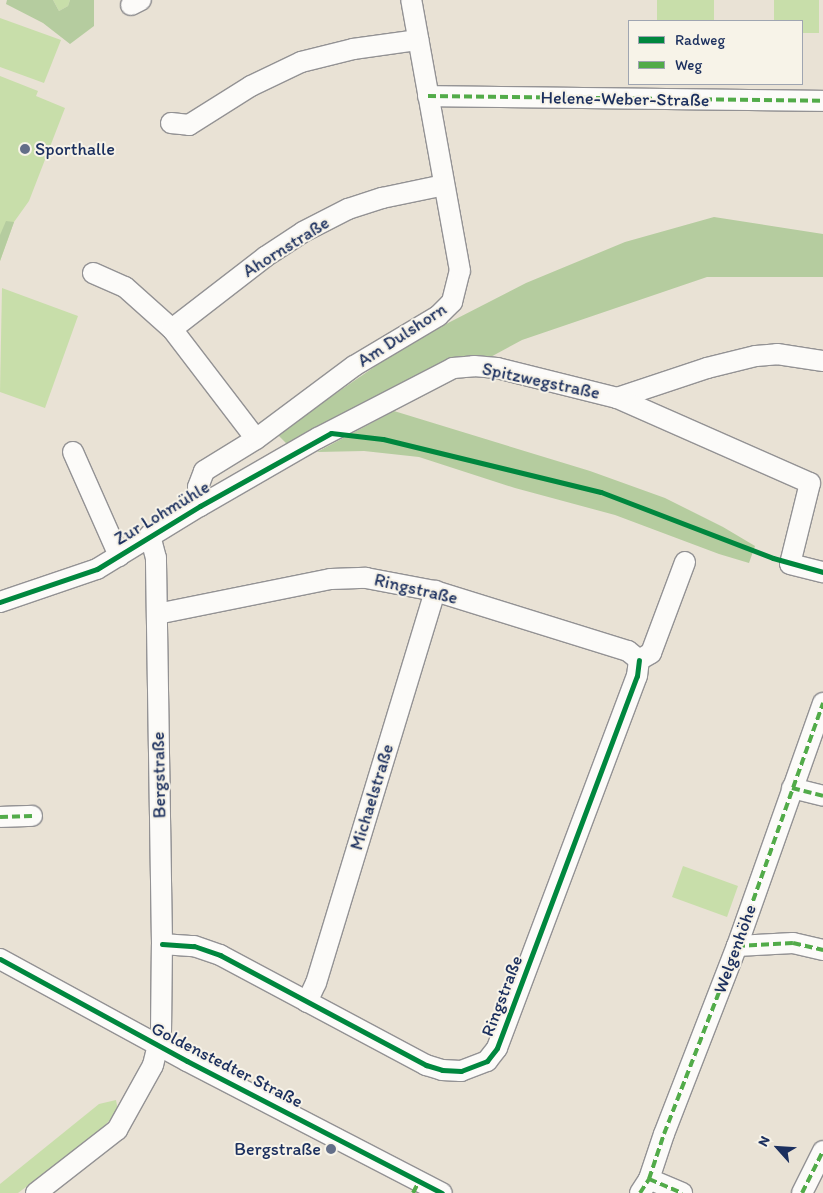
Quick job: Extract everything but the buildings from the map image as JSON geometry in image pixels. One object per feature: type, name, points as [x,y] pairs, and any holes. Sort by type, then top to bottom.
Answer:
[{"type":"street","name":"Am Dulshorn","points":[[200,506],[198,487],[204,471],[256,439],[354,366],[438,316],[452,302],[460,271],[411,0]]},
{"type":"street","points":[[171,123],[188,125],[251,86],[301,62],[353,49],[418,40]]},
{"type":"street","name":"Helene-Weber-Straße","points":[[428,96],[823,101]]},
{"type":"street","name":"Ahornstraße","points":[[172,329],[265,257],[303,232],[357,206],[382,198],[444,185]]},
{"type":"street","points":[[93,273],[125,287],[172,329],[256,439]]},
{"type":"street","name":"Spitzwegstraße","points":[[617,398],[707,368],[756,356],[777,354],[823,361]]},
{"type":"street","name":"Spitzwegstraße","points":[[331,433],[453,368],[474,366],[497,368],[617,398],[810,483],[790,564],[823,572]]},
{"type":"street","name":"Zur Lohmühle","points":[[0,602],[97,569],[150,535],[331,433]]},
{"type":"street","points":[[74,452],[119,556]]},
{"type":"street","name":"Bergstraße","points":[[36,1193],[117,1130],[153,1065],[163,1022],[156,558],[150,535]]},
{"type":"street","name":"Ringstraße","points":[[639,660],[650,653],[685,562]]},
{"type":"street","name":"Ringstraße","points":[[157,614],[331,579],[366,578],[435,591],[628,651],[639,660]]},
{"type":"street","name":"Michaelstraße","points":[[307,1002],[316,983],[435,591]]},
{"type":"street","name":"Ringstraße","points":[[162,944],[194,946],[220,955],[426,1065],[442,1070],[461,1071],[487,1061],[497,1048],[637,676],[639,660]]},
{"type":"street","name":"Welgenhöhe","points":[[644,1186],[737,946],[823,703]]},
{"type":"street","points":[[792,788],[823,796]]},
{"type":"street","points":[[0,817],[32,816]]},
{"type":"street","points":[[737,946],[793,943],[823,950]]},
{"type":"street","name":"Goldenstedter Straße","points":[[0,960],[416,1187],[442,1193]]},
{"type":"street","points":[[802,1193],[823,1151]]},
{"type":"street","points":[[644,1186],[682,1193]]},
{"type":"green space","points":[[7,0],[53,0],[59,11],[68,6],[70,0],[94,0],[94,26],[70,44],[43,23],[6,4]]},
{"type":"green space","points":[[53,0],[70,0],[68,6],[59,11]]},
{"type":"green space","points":[[657,0],[714,0],[714,20],[657,20]]},
{"type":"green space","points":[[774,0],[819,0],[819,33],[803,33],[803,20],[774,20]]},
{"type":"green space","points":[[0,18],[61,40],[44,83],[0,67]]},
{"type":"green space","name":"Sporthalle","points":[[0,76],[38,91],[36,96],[65,108],[29,201],[14,222],[0,261]]},
{"type":"green space","points":[[714,217],[823,234],[823,277],[707,277],[522,340],[485,360],[290,447],[277,434],[409,343],[526,283],[625,242]]},
{"type":"green space","points":[[6,221],[14,222],[0,261],[0,235]]},
{"type":"green space","points":[[2,288],[78,316],[45,408],[0,392]]},
{"type":"green space","points":[[394,411],[590,471],[665,498],[723,527],[755,546],[749,563],[719,554],[615,515],[515,488],[419,457],[364,451],[317,452]]},
{"type":"green space","points":[[683,866],[738,886],[727,917],[672,897]]},
{"type":"green space","points":[[116,1100],[118,1111],[98,1133],[18,1193],[0,1193],[0,1184],[99,1104]]},
{"type":"marked path","points":[[428,96],[823,101]]},
{"type":"marked path","points":[[640,1193],[649,1179],[664,1134],[737,946],[823,703]]},
{"type":"marked path","points":[[792,788],[823,796]]},
{"type":"marked path","points":[[0,817],[32,816]]},
{"type":"marked path","points":[[737,946],[793,943],[823,950]]},
{"type":"marked path","points":[[802,1193],[823,1151]]},
{"type":"marked path","points":[[649,1179],[682,1193]]},
{"type":"marked path","points":[[413,1193],[419,1181]]},
{"type":"cycle path","points":[[0,602],[97,569],[200,506],[331,433],[383,439],[601,492],[773,558],[823,572]]},
{"type":"cycle path","points":[[162,944],[194,946],[220,955],[426,1065],[442,1070],[461,1071],[487,1061],[497,1048],[637,676],[639,660]]},
{"type":"cycle path","points":[[0,959],[187,1061],[442,1193]]},
{"type":"place","name":"Sporthalle","points":[[25,149]]},
{"type":"place","name":"Bergstraße","points":[[331,1149]]}]
